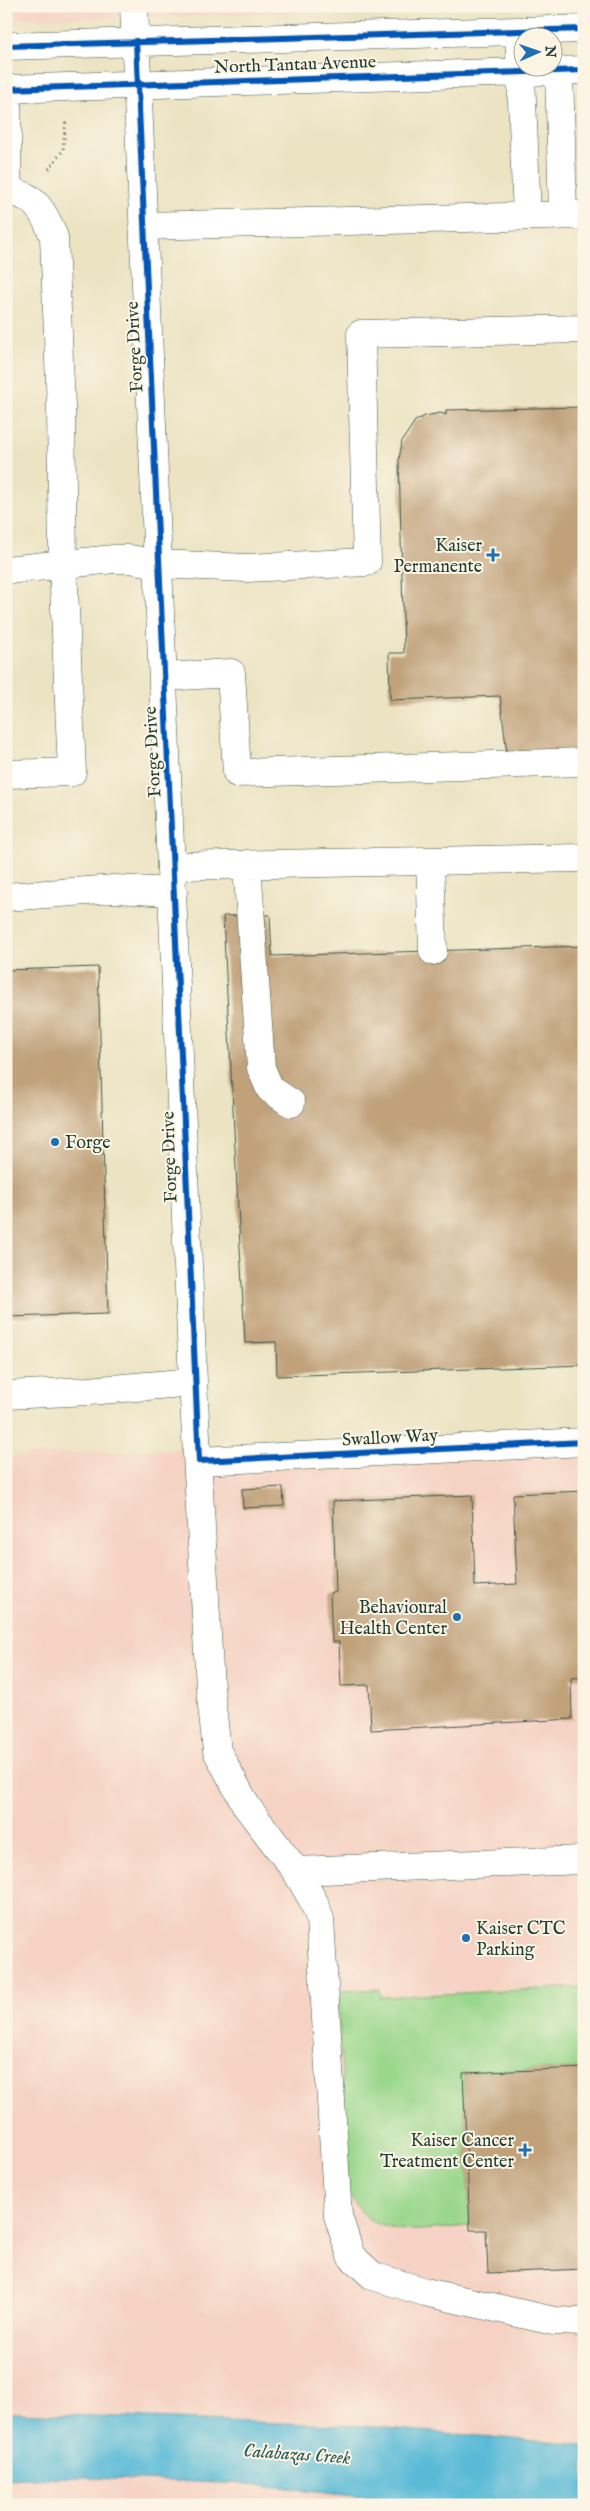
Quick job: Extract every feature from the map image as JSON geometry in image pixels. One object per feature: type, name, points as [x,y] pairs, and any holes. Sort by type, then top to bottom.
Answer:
[{"type":"street","name":"Forge Drive","points":[[134,6],[194,1382],[210,1688],[218,1750],[247,1807],[296,1871],[314,1902],[320,1919],[338,2216],[351,2256],[373,2276],[425,2292],[554,2321],[584,2322]]},
{"type":"street","name":"North Tantau Avenue","points":[[562,30],[584,29]]},
{"type":"street","name":"North Tantau Avenue","points":[[6,46],[512,31]]},
{"type":"street","points":[[143,226],[573,215],[572,70]]},
{"type":"street","name":"North Tantau Avenue","points":[[7,89],[512,73]]},
{"type":"street","points":[[521,78],[527,215]]},
{"type":"street","points":[[6,774],[72,772],[63,564],[61,408],[54,237],[44,213],[32,200],[19,192],[7,191],[7,89]]},
{"type":"street","points":[[6,570],[130,559],[158,564],[247,568],[367,562],[361,334],[584,328]]},
{"type":"street","points":[[164,677],[231,673],[236,773],[584,762]]},
{"type":"street","points":[[6,897],[114,889],[247,864],[584,858]]},
{"type":"street","points":[[430,861],[433,951]]},
{"type":"street","points":[[247,864],[261,1068],[270,1089],[291,1103]]},
{"type":"street","points":[[6,1395],[89,1391],[194,1382]]},
{"type":"street","name":"Swallow Way","points":[[199,1461],[584,1442]]},
{"type":"street","points":[[296,1871],[584,1860]]},
{"type":"path","points":[[49,169],[63,150],[66,114]]},
{"type":"shaded area","points":[[6,6],[412,6],[170,17],[6,19]]},
{"type":"shaded area","points":[[584,1432],[584,2505],[6,2505],[6,1456]]},
{"type":"green space","points":[[584,1987],[584,2068],[463,2073],[470,2226],[414,2230],[396,2229],[380,2225],[367,2217],[355,2203],[347,2184],[338,1991],[379,1989],[380,1997]]},
{"type":"water","name":"Calabazas Creek","points":[[6,2414],[363,2426],[584,2445],[584,2505],[407,2505],[364,2496],[249,2484],[57,2477],[6,2479]]},
{"type":"building","name":"Kaiser Permanente","points":[[584,407],[584,754],[507,754],[500,696],[390,700],[389,653],[404,653],[399,460],[402,441],[415,421],[425,416],[440,413],[446,415],[446,410]]},
{"type":"building","points":[[270,915],[272,956],[584,946],[584,1365],[277,1376],[276,1342],[245,1343],[223,916]]},
{"type":"building","name":"Forge","points":[[98,967],[108,1314],[6,1317],[6,970]]},
{"type":"building","points":[[283,1487],[284,1506],[243,1508],[242,1489]]},
{"type":"building","name":"Behavioural Health Center","points":[[584,1491],[584,1677],[571,1678],[572,1719],[371,1730],[369,1685],[341,1686],[339,1642],[332,1642],[330,1593],[336,1592],[333,1501],[472,1495],[475,1586],[517,1584],[513,1494]]},
{"type":"building","name":"Kaiser Cancer Treatment Center","points":[[584,2068],[584,2269],[488,2273],[486,2230],[470,2230],[463,2073]]},
{"type":"cycle path","points":[[6,46],[584,29]]},
{"type":"cycle path","points":[[136,41],[199,1461],[584,1442]]},
{"type":"cycle path","points":[[6,89],[584,70]]},
{"type":"place","name":"Kaiser Permanente","points":[[493,555]]},
{"type":"place","name":"Forge","points":[[55,1142]]},
{"type":"place","name":"Behavioural Health Center","points":[[457,1617]]},
{"type":"place","name":"Kaiser CTC Parking","points":[[466,1938]]},
{"type":"place","name":"Kaiser Cancer Treatment Center","points":[[525,2150]]}]
